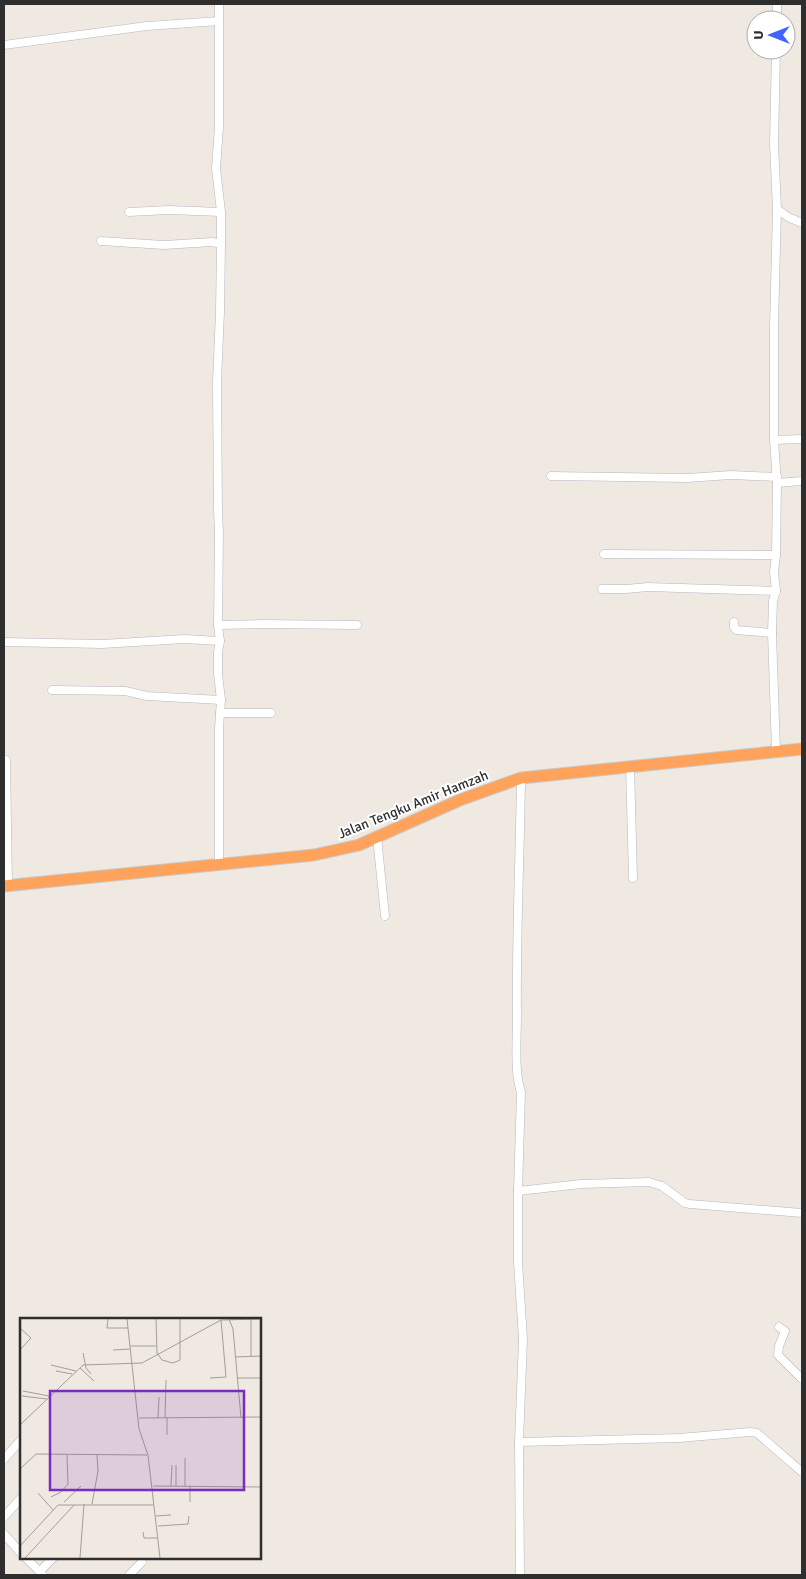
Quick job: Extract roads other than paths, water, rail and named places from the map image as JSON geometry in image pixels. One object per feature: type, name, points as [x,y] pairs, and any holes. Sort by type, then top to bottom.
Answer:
[{"type":"highway","name":"Jalan Tengku Amir Hamzah","points":[[6,886],[320,854],[350,848],[460,800],[521,778],[802,749]]},
{"type":"street","points":[[219,4],[220,127],[216,168],[221,212],[217,382],[218,625],[220,641],[218,674],[221,700],[219,728],[219,865]]},
{"type":"street","points":[[4,45],[147,26],[219,21]]},
{"type":"street","points":[[776,60],[774,144],[777,209],[774,440],[777,480],[774,572],[776,591],[773,601],[772,633],[776,751]]},
{"type":"street","points":[[777,209],[788,217],[802,223]]},
{"type":"street","points":[[129,212],[169,210],[221,212]]},
{"type":"street","points":[[101,241],[164,245],[212,242],[221,244]]},
{"type":"street","points":[[774,440],[802,438]]},
{"type":"street","points":[[551,476],[687,478],[731,475],[802,481]]},
{"type":"street","points":[[604,554],[776,556]]},
{"type":"street","points":[[602,588],[626,589],[648,587],[776,591]]},
{"type":"street","points":[[734,622],[736,630],[772,633]]},
{"type":"street","points":[[218,625],[357,625]]},
{"type":"street","points":[[4,642],[102,644],[184,639],[220,641]]},
{"type":"street","points":[[52,690],[125,691],[147,696],[221,700]]},
{"type":"street","points":[[220,713],[272,713]]},
{"type":"street","points":[[6,760],[6,886]]},
{"type":"street","points":[[630,766],[633,878]]},
{"type":"street","points":[[520,1575],[519,1442],[523,1339],[518,1262],[521,1092],[517,1055],[517,999],[521,778]]},
{"type":"street","points":[[377,837],[385,916]]},
{"type":"street","points":[[518,1191],[581,1184],[649,1182],[662,1186],[685,1203],[802,1213]]},
{"type":"street","points":[[779,1327],[785,1331],[778,1354],[802,1379]]},
{"type":"street","points":[[519,1442],[679,1438],[750,1432],[757,1433],[802,1472]]},
{"type":"street","points":[[4,1459],[20,1441]]},
{"type":"street","points":[[4,1516],[20,1499]]},
{"type":"street","points":[[4,1534],[20,1549]]},
{"type":"street","points":[[27,1559],[42,1573],[52,1559]]},
{"type":"street","points":[[129,1575],[142,1562]]}]
